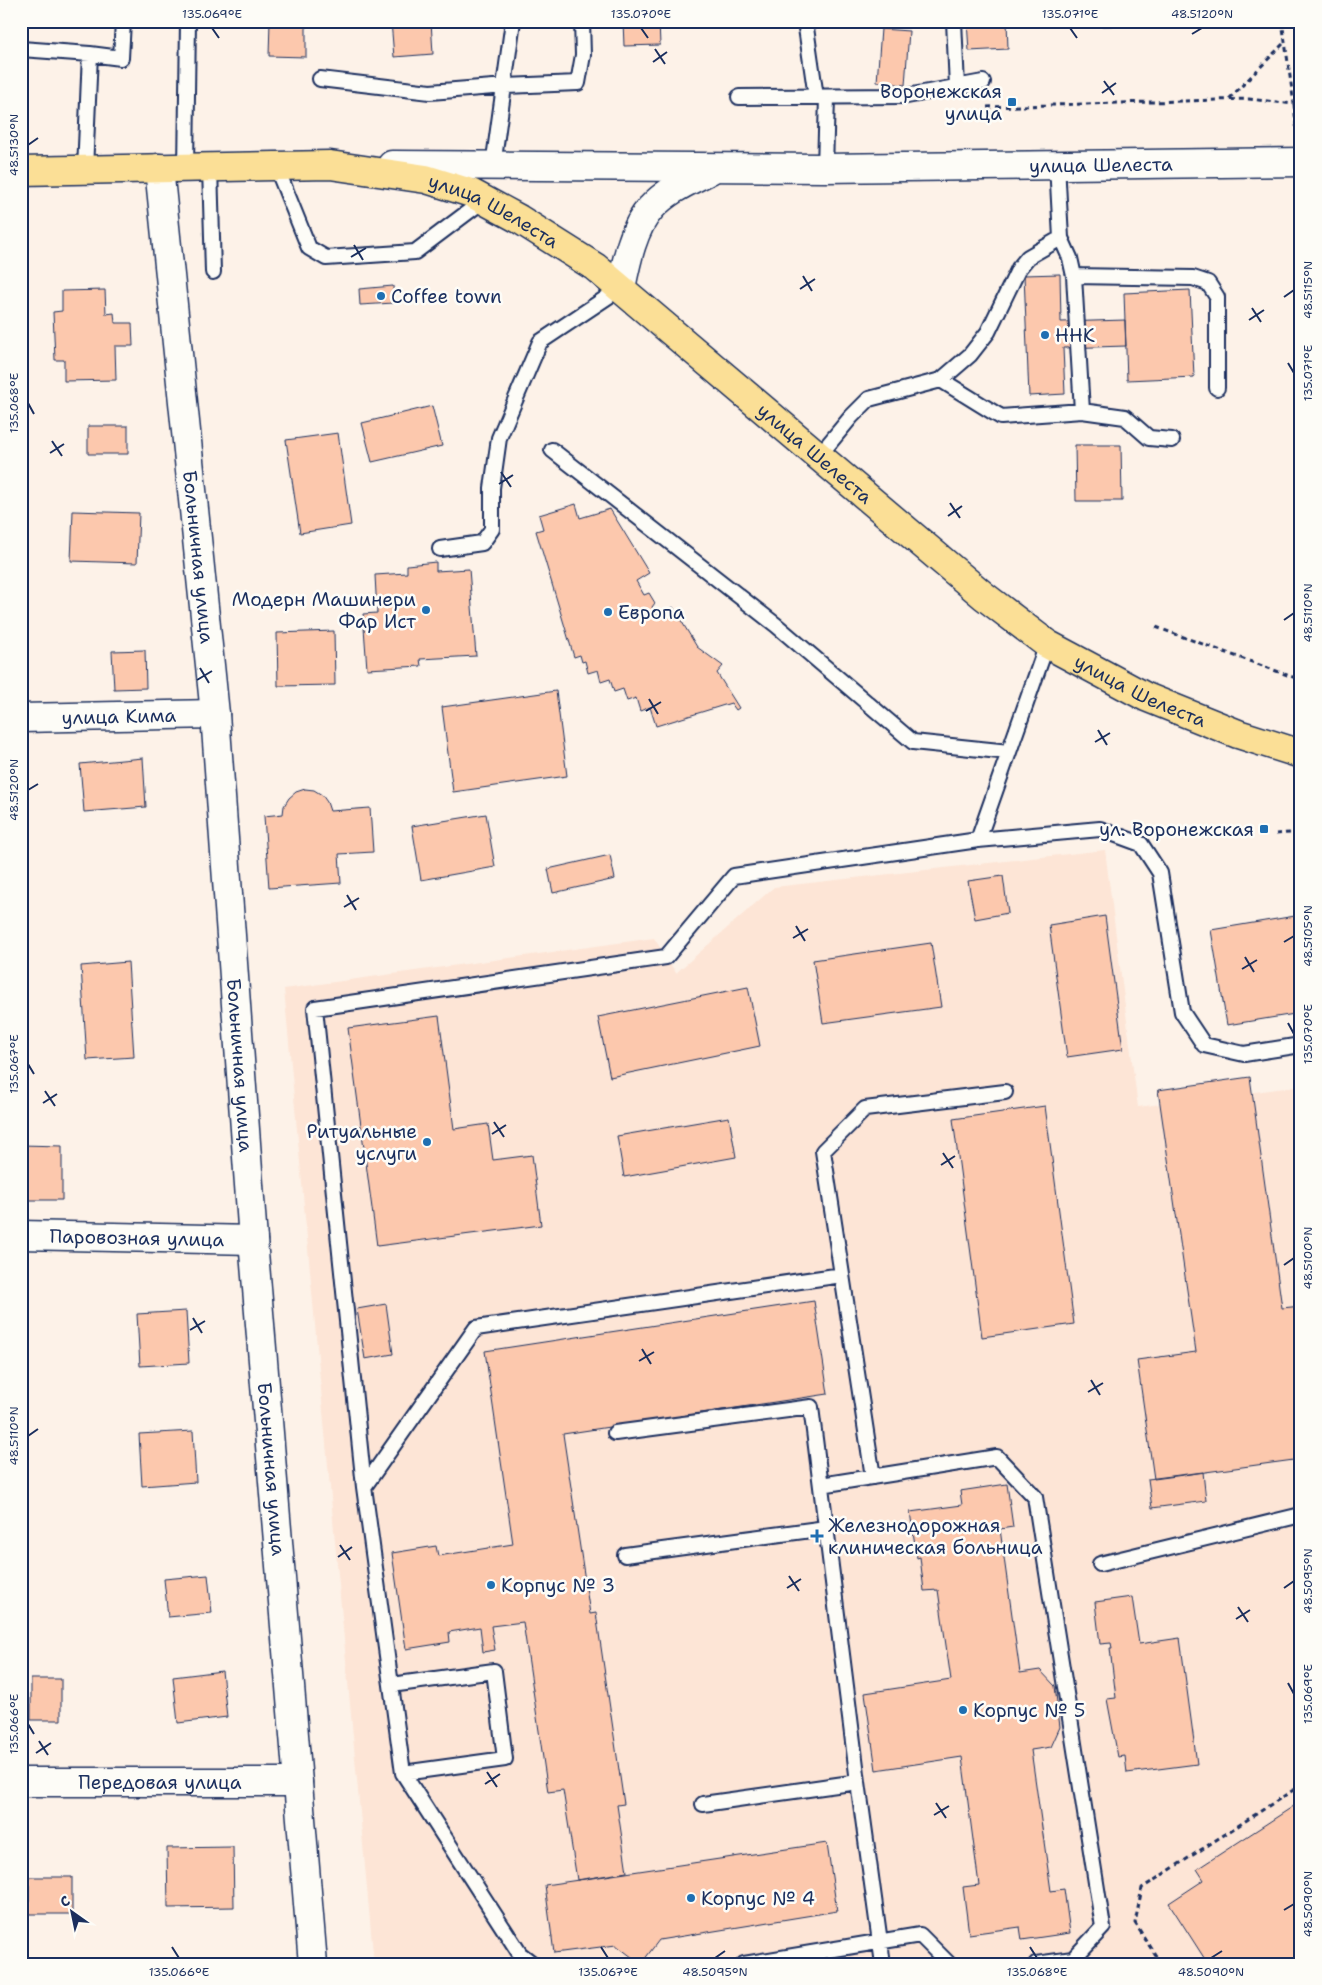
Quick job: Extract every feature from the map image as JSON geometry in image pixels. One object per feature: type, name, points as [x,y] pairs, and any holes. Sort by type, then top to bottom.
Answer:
[{"type":"main road","name":"улица Шелеста","points":[[21,172],[330,165],[426,179],[471,193],[519,219],[595,267],[818,458],[984,596],[1047,644],[1146,697],[1238,734],[1301,754]]},
{"type":"street","name":"улица Шелеста","points":[[330,165],[825,168],[1301,162]]},
{"type":"street","name":"Больничная улица","points":[[159,168],[215,714],[253,1240],[312,1964]]},
{"type":"street","points":[[620,288],[635,236],[650,208],[674,188],[713,168]]},
{"type":"street","name":"улица Кима","points":[[21,718],[215,714]]},
{"type":"street","name":"Паровозная улица","points":[[21,1236],[253,1240]]},
{"type":"street","name":"Передовая улица","points":[[21,1782],[298,1782]]},
{"type":"lane","points":[[21,48],[121,58],[123,21]]},
{"type":"lane","points":[[188,21],[198,167],[213,272]]},
{"type":"lane","points":[[493,166],[506,86],[513,21]]},
{"type":"lane","points":[[320,79],[430,92],[578,83],[582,55],[582,21]]},
{"type":"lane","points":[[805,21],[822,97],[825,168]]},
{"type":"lane","points":[[954,21],[957,87]]},
{"type":"lane","points":[[85,170],[90,54]]},
{"type":"lane","points":[[739,96],[906,96],[983,82]]},
{"type":"lane","points":[[1057,164],[1061,238],[1070,258],[1074,276],[1082,411]]},
{"type":"lane","points":[[276,166],[310,248],[326,258],[415,252],[484,200]]},
{"type":"lane","points":[[818,458],[851,417],[869,399],[941,380],[970,355],[988,332],[1019,268],[1028,257],[1061,238]]},
{"type":"lane","points":[[1074,276],[1193,278],[1208,283],[1216,297],[1217,388]]},
{"type":"lane","points":[[440,549],[482,543],[492,529],[492,488],[499,438],[540,342],[620,288]]},
{"type":"lane","points":[[941,380],[1001,417],[1082,411],[1125,417],[1149,438],[1172,440]]},
{"type":"lane","points":[[552,450],[776,625],[913,742],[1009,752]]},
{"type":"lane","points":[[978,840],[1047,644]]},
{"type":"lane","points":[[533,1964],[520,1954],[403,1773],[364,1487],[315,1008],[666,957],[734,876],[978,840],[1100,829],[1141,844],[1160,873],[1182,1012],[1204,1045],[1244,1054],[1301,1045]]},
{"type":"lane","points":[[872,1477],[823,1151],[865,1109],[1005,1092]]},
{"type":"lane","points":[[364,1487],[476,1328],[842,1275]]},
{"type":"lane","points":[[614,1433],[811,1406],[858,1782],[883,1964]]},
{"type":"lane","points":[[821,1485],[997,1456],[1035,1497],[1103,1928],[1073,1962],[1036,1964]]},
{"type":"lane","points":[[1100,1564],[1301,1515]]},
{"type":"lane","points":[[625,1555],[826,1528]]},
{"type":"lane","points":[[390,1685],[494,1671],[505,1759],[403,1773]]},
{"type":"lane","points":[[703,1804],[858,1782]]},
{"type":"lane","points":[[744,1964],[920,1935],[949,1964]]},
{"type":"path","points":[[983,107],[1256,99],[1294,104],[1282,21]]},
{"type":"path","points":[[1228,100],[1285,43]]},
{"type":"path","points":[[1156,627],[1301,680]]},
{"type":"path","points":[[1276,834],[1301,832]]},
{"type":"path","points":[[1161,1964],[1135,1923],[1142,1888],[1301,1785]]},
{"type":"path","points":[[1297,1964],[1301,1962]]},
{"type":"shaded area","name":"Железнодорожная клиническая больница","points":[[1105,850],[1138,1107],[1301,1086],[1301,1964],[374,1964],[284,989],[654,938],[676,973],[774,887]]},
{"type":"building","points":[[270,21],[332,21],[332,23],[306,23],[306,57],[269,56]]},
{"type":"building","points":[[391,21],[431,21],[433,54],[394,57]]},
{"type":"building","points":[[623,21],[659,21],[660,45],[624,46]]},
{"type":"building","points":[[917,21],[942,21],[942,26],[917,27]]},
{"type":"building","points":[[967,21],[1007,21],[1008,49],[969,51]]},
{"type":"building","points":[[1098,21],[1140,21],[1140,25],[1098,26]]},
{"type":"building","points":[[881,29],[909,31],[905,85],[877,82]]},
{"type":"building","points":[[1060,274],[1061,322],[1125,320],[1126,346],[1063,348],[1065,394],[1029,396],[1024,275]]},
{"type":"building","points":[[393,286],[394,303],[360,305],[359,289]]},
{"type":"building","points":[[105,290],[106,314],[114,313],[115,323],[132,323],[133,346],[115,346],[116,380],[64,381],[64,360],[55,360],[53,312],[62,311],[62,291]]},
{"type":"building","points":[[1190,290],[1194,377],[1127,380],[1124,293]]},
{"type":"building","points":[[432,406],[442,446],[372,462],[362,423]]},
{"type":"building","points":[[88,426],[128,426],[128,454],[88,454]]},
{"type":"building","points":[[338,433],[351,525],[300,533],[286,440]]},
{"type":"building","points":[[1075,445],[1121,445],[1122,501],[1076,501]]},
{"type":"building","name":"Европа","points":[[576,504],[580,518],[610,509],[649,573],[636,581],[644,595],[649,593],[655,603],[652,607],[658,617],[673,607],[697,647],[723,666],[717,673],[739,708],[736,710],[731,703],[656,726],[650,707],[640,711],[636,698],[627,701],[623,689],[614,692],[610,679],[601,682],[598,670],[588,673],[585,661],[582,662],[580,655],[574,657],[536,531],[543,529],[539,515]]},
{"type":"building","points":[[73,511],[139,513],[137,563],[71,561]]},
{"type":"building","points":[[436,562],[436,571],[469,569],[476,656],[420,659],[421,666],[367,669],[363,614],[377,613],[375,575],[407,573],[407,565]]},
{"type":"building","points":[[334,631],[335,685],[278,686],[277,633]]},
{"type":"building","points":[[145,650],[146,688],[114,689],[112,651]]},
{"type":"building","points":[[556,691],[567,776],[453,792],[442,707]]},
{"type":"building","points":[[143,758],[146,807],[84,812],[80,764]]},
{"type":"building","points":[[305,789],[314,790],[322,795],[330,811],[370,808],[373,852],[339,854],[341,883],[269,888],[264,816],[283,814],[284,806],[289,798],[296,792]]},
{"type":"building","points":[[486,814],[495,867],[421,880],[412,826]]},
{"type":"building","points":[[610,855],[615,879],[553,893],[548,869]]},
{"type":"building","points":[[1003,876],[1008,913],[975,919],[968,881]]},
{"type":"building","points":[[1301,915],[1301,1013],[1227,1025],[1211,930]]},
{"type":"building","points":[[1105,916],[1123,1049],[1067,1057],[1049,925]]},
{"type":"building","points":[[931,943],[941,1007],[823,1023],[813,960]]},
{"type":"building","points":[[128,962],[134,1057],[87,1060],[81,966]]},
{"type":"building","points":[[748,987],[760,1046],[610,1077],[598,1017]]},
{"type":"building","name":"Ритуальные услуги","points":[[439,1016],[454,1129],[488,1124],[493,1160],[532,1155],[541,1225],[377,1246],[348,1028]]},
{"type":"building","points":[[1250,1077],[1282,1308],[1301,1306],[1301,1459],[1154,1479],[1137,1360],[1196,1352],[1158,1090]]},
{"type":"building","points":[[1045,1106],[1074,1324],[982,1337],[953,1119]]},
{"type":"building","points":[[729,1117],[736,1157],[624,1177],[617,1136]]},
{"type":"building","points":[[21,1145],[62,1146],[62,1200],[21,1200]]},
{"type":"building","name":"Корпус № 3","points":[[814,1301],[828,1394],[563,1434],[590,1614],[596,1613],[624,1804],[617,1805],[627,1872],[577,1880],[563,1790],[548,1792],[523,1622],[491,1626],[495,1650],[483,1652],[480,1627],[449,1632],[450,1642],[406,1649],[392,1553],[436,1546],[438,1556],[513,1544],[485,1351]]},
{"type":"building","points":[[386,1304],[393,1354],[365,1359],[357,1309]]},
{"type":"building","points":[[186,1311],[189,1363],[140,1366],[137,1314]]},
{"type":"building","points":[[193,1431],[196,1482],[142,1486],[139,1434]]},
{"type":"building","points":[[1203,1472],[1206,1501],[1152,1508],[1148,1479]]},
{"type":"building","name":"Корпус № 5","points":[[1007,1484],[1013,1527],[1000,1529],[1020,1673],[1040,1670],[1055,1686],[1060,1727],[1051,1747],[1031,1750],[1051,1891],[1064,1889],[1070,1933],[1022,1940],[1020,1927],[969,1934],[963,1887],[979,1885],[962,1757],[876,1770],[865,1693],[951,1680],[938,1590],[924,1591],[920,1557],[917,1558],[910,1512],[962,1505],[960,1491]]},
{"type":"building","points":[[208,1575],[212,1613],[168,1617],[164,1579]]},
{"type":"building","points":[[1132,1597],[1139,1644],[1180,1638],[1197,1764],[1127,1773],[1125,1756],[1118,1757],[1107,1699],[1116,1698],[1110,1648],[1112,1648],[1111,1643],[1100,1644],[1095,1602]]},
{"type":"building","points":[[222,1671],[227,1717],[178,1723],[173,1677]]},
{"type":"building","points":[[31,1679],[61,1679],[61,1720],[31,1720]]},
{"type":"building","points":[[1300,1802],[1301,1954],[1285,1964],[1257,1964],[1254,1960],[1249,1964],[1208,1964],[1169,1903],[1204,1880],[1197,1869]]},
{"type":"building","name":"Корпус № 4","points":[[827,1843],[837,1911],[659,1940],[641,1964],[616,1945],[554,1953],[545,1885]]},
{"type":"building","points":[[233,1847],[234,1907],[168,1908],[167,1848]]},
{"type":"building","points":[[29,1877],[72,1877],[72,1914],[29,1914]]},
{"type":"place","name":"Воронежская улица","points":[[1012,102]]},
{"type":"place","name":"Coffee town","points":[[381,296]]},
{"type":"place","name":"ННК","points":[[1045,335]]},
{"type":"place","name":"Модерн Машинери Фар Ист","points":[[426,610]]},
{"type":"place","name":"Европа","points":[[608,612]]},
{"type":"place","name":"ул. Воронежская","points":[[1264,829]]},
{"type":"place","name":"Ритуальные услуги","points":[[427,1142]]},
{"type":"place","name":"Железнодорожная клиническая больница","points":[[817,1536]]},
{"type":"place","name":"Корпус № 3","points":[[491,1585]]},
{"type":"place","name":"Корпус № 5","points":[[963,1710]]},
{"type":"place","name":"Корпус № 4","points":[[691,1898]]}]
